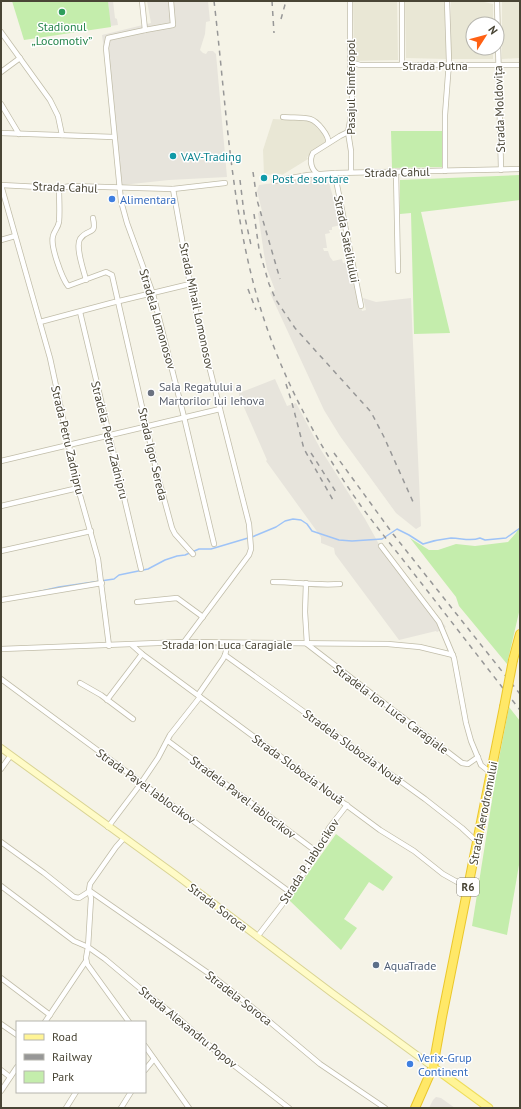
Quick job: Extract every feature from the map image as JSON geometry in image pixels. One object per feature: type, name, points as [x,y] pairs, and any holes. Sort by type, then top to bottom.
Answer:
[{"type":"highway","name":"Strada Aerodromului","points":[[415,1108],[433,1067],[513,660],[520,634]]},
{"type":"main road","points":[[433,1067],[489,1108]]},
{"type":"street","points":[[142,1],[145,30],[173,25],[171,1]]},
{"type":"street","name":"Pasajul Simferopol","points":[[350,1],[352,111],[348,132],[351,151],[351,172]]},
{"type":"street","points":[[402,1],[402,64]]},
{"type":"street","points":[[445,171],[445,115],[448,65],[447,1]]},
{"type":"street","name":"Strada Moldovița","points":[[497,1],[501,170]]},
{"type":"street","name":"Stradela Lomonosov","points":[[145,30],[108,38],[106,48],[120,188],[124,213],[153,294],[214,544]]},
{"type":"street","points":[[1,32],[52,104],[58,116],[62,135]]},
{"type":"street","points":[[1,72],[20,58]]},
{"type":"street","name":"Strada Putna","points":[[350,62],[356,65],[520,65]]},
{"type":"street","points":[[1,104],[19,134]]},
{"type":"street","points":[[283,117],[312,120],[327,134],[329,139],[328,143]]},
{"type":"street","points":[[318,174],[313,167],[311,157],[315,152],[328,143],[348,132]]},
{"type":"street","points":[[1,134],[114,137]]},
{"type":"street","name":"Strada Cahul","points":[[274,181],[318,174],[351,172],[520,169]]},
{"type":"street","points":[[396,172],[398,271]]},
{"type":"street","name":"Strada Satelitului","points":[[336,173],[337,185],[361,306]]},
{"type":"street","name":"Strada Cahul","points":[[1,185],[59,188],[71,186],[173,189],[225,183]]},
{"type":"street","name":"Strada Petru Zadnipru","points":[[1,185],[50,358],[78,488],[98,559],[109,646]]},
{"type":"street","points":[[59,188],[59,221],[58,228],[52,238],[54,252],[63,278],[68,286],[86,280],[80,259],[78,244],[80,239],[93,231],[93,218]]},
{"type":"street","name":"Strada Mihail Lomonosov","points":[[173,189],[190,284],[249,524],[251,549],[249,555],[184,642]]},
{"type":"street","points":[[1,240],[15,236]]},
{"type":"street","name":"Strada Igor Sereda","points":[[86,280],[106,272],[112,275],[172,528],[175,534],[193,554]]},
{"type":"street","points":[[40,322],[190,284]]},
{"type":"street","name":"Stradela Petru Zadnipru","points":[[80,312],[141,569]]},
{"type":"street","points":[[1,461],[220,409]]},
{"type":"street","points":[[1,506],[78,488]]},
{"type":"street","points":[[1,551],[91,531]]},
{"type":"street","points":[[381,546],[438,622],[453,655],[466,723],[471,741],[481,765],[491,773]]},
{"type":"street","points":[[273,582],[323,585],[340,584]]},
{"type":"street","points":[[1,600],[102,583]]},
{"type":"street","points":[[306,583],[306,644]]},
{"type":"street","points":[[136,602],[177,598],[203,617]]},
{"type":"street","name":"Strada Ion Luca Caragiale","points":[[1,650],[184,642],[420,646],[453,655]]},
{"type":"street","points":[[108,827],[141,782],[199,696],[225,655],[228,643]]},
{"type":"street","name":"Stradela Ion Luca Caragiale","points":[[306,644],[462,763],[468,764],[478,757]]},
{"type":"street","name":"Strada Slobozia Nouă","points":[[132,645],[142,654],[390,837],[414,851],[443,874],[468,888]]},
{"type":"street","points":[[107,700],[142,654]]},
{"type":"street","name":"Stradela Slobozia Nouă","points":[[225,655],[425,799],[466,831],[477,842]]},
{"type":"street","name":"Strada Pavel Iablocikov","points":[[1,679],[291,893]]},
{"type":"street","points":[[80,683],[133,719]]},
{"type":"street","name":"Stradela Pavel Iablocikov","points":[[168,742],[317,852]]},
{"type":"street","name":"Strada Soroca","points":[[1,748],[176,875],[433,1067]]},
{"type":"street","points":[[1,769],[11,755]]},
{"type":"street","name":"Strada P. Iablocikov","points":[[257,937],[291,893],[317,852],[329,828],[347,805]]},
{"type":"street","points":[[46,1021],[86,961],[91,898],[89,886],[124,838]]},
{"type":"street","points":[[1,842],[74,897],[79,898],[90,891]]},
{"type":"street","name":"Strada Alexandru Popov","points":[[1,886],[74,941],[88,947],[105,959],[178,1018],[218,1053],[289,1108]]},
{"type":"street","name":"Stradela Sorocа","points":[[90,891],[211,975],[320,1064],[385,1108]]},
{"type":"street","points":[[86,961],[127,1021]]},
{"type":"street","points":[[1,978],[50,1015]]},
{"type":"street","points":[[1,1024],[16,1035]]},
{"type":"street","points":[[146,1047],[189,1108]]},
{"type":"street","points":[[146,1069],[154,1059]]},
{"type":"street","points":[[1,1091],[16,1068]]},
{"type":"street","points":[[1,1070],[10,1077]]},
{"type":"street","points":[[66,1108],[75,1093]]},
{"type":"street","points":[[120,1108],[130,1093]]},
{"type":"shaded area","points":[[108,1],[113,1],[115,18],[117,19],[118,25],[110,26]]},
{"type":"shaded area","points":[[147,1],[208,1],[210,21],[206,22],[205,34],[200,50],[206,54],[208,51],[213,51],[216,54],[227,177],[169,180],[122,185],[102,35],[151,23]]},
{"type":"shaded area","points":[[353,1],[397,1],[398,60],[354,61]]},
{"type":"shaded area","points":[[405,1],[445,1],[446,59],[406,58]]},
{"type":"shaded area","points":[[451,1],[480,1],[493,4],[493,16],[465,16],[465,56],[493,56],[493,59],[451,59]]},
{"type":"shaded area","points":[[502,1],[520,1],[520,58],[502,59],[502,56],[505,56],[505,16],[502,16]]},
{"type":"shaded area","points":[[273,119],[310,121],[327,138],[326,141],[307,157],[308,159],[282,175],[264,175],[263,150]]},
{"type":"shaded area","points":[[327,176],[341,225],[332,227],[332,230],[329,230],[330,233],[325,234],[327,248],[323,248],[324,251],[328,251],[333,261],[342,259],[343,263],[351,261],[362,311],[366,310],[363,298],[376,302],[411,298],[421,526],[416,529],[396,513],[340,436],[324,410],[270,293],[275,290],[267,269],[264,254],[258,213],[262,211],[257,191],[259,185]]},
{"type":"shaded area","points":[[275,379],[287,406],[296,403],[321,450],[365,519],[380,546],[383,545],[446,627],[437,632],[399,640],[335,554],[334,548],[321,543],[321,537],[266,461],[267,460],[239,396],[239,393]]},
{"type":"shaded area","points":[[436,1097],[441,1098],[455,1108],[429,1108]]},
{"type":"green space","name":"Stadionul „Locomotiv”","points":[[12,1],[108,1],[111,27],[24,40]]},
{"type":"green space","points":[[391,131],[442,131],[442,167],[392,168]]},
{"type":"green space","points":[[520,175],[520,200],[421,212],[450,333],[414,334],[411,213],[400,214],[400,180]]},
{"type":"green space","points":[[520,526],[520,608],[507,664],[459,606],[456,597],[410,538],[429,550],[438,550],[456,544],[475,546],[508,542]]},
{"type":"green space","points":[[509,707],[520,721],[520,859],[507,935],[472,926],[497,769]]},
{"type":"green space","points":[[336,834],[393,877],[383,891],[369,882],[344,919],[357,928],[341,950],[289,900]]},
{"type":"waterway","points":[[252,537],[276,527],[285,521],[293,519],[301,520],[307,524],[312,531],[339,540],[352,541],[382,539],[397,529],[423,544],[451,538],[469,540],[480,538],[485,540],[506,538],[520,528]]},
{"type":"waterway","points":[[37,592],[59,587],[114,579],[119,575],[148,569],[165,560],[185,555],[199,549],[211,549],[248,538]]},
{"type":"railway","points":[[214,1],[230,152],[241,226],[258,300],[288,381],[329,458],[361,506],[520,710]]},
{"type":"railway","points":[[272,1],[274,33]]},
{"type":"railway","points":[[281,19],[286,1]]},
{"type":"railway","points":[[253,172],[257,200],[280,279]]},
{"type":"railway","points":[[240,180],[244,213],[251,245]]},
{"type":"railway","points":[[254,214],[259,249],[269,284],[276,300],[295,328],[371,412],[414,504]]},
{"type":"railway","points":[[248,289],[256,310]]},
{"type":"railway","points":[[286,384],[304,449],[333,500]]},
{"type":"railway","points":[[311,453],[336,492]]},
{"type":"railway","points":[[334,453],[393,534],[520,694]]},
{"type":"place","name":"Stadionul „Locomotiv”","points":[[62,12]]},
{"type":"place","name":"VAV-Trading","points":[[173,156]]},
{"type":"place","name":"Post de sortare","points":[[264,178]]},
{"type":"place","name":"Alimentara","points":[[112,199]]},
{"type":"place","name":"Sala Regatului a Martorilor lui Iehova","points":[[151,393]]},
{"type":"place","name":"AquaTrade","points":[[376,965]]},
{"type":"place","name":"Verix-Grup Continent","points":[[410,1064]]}]
